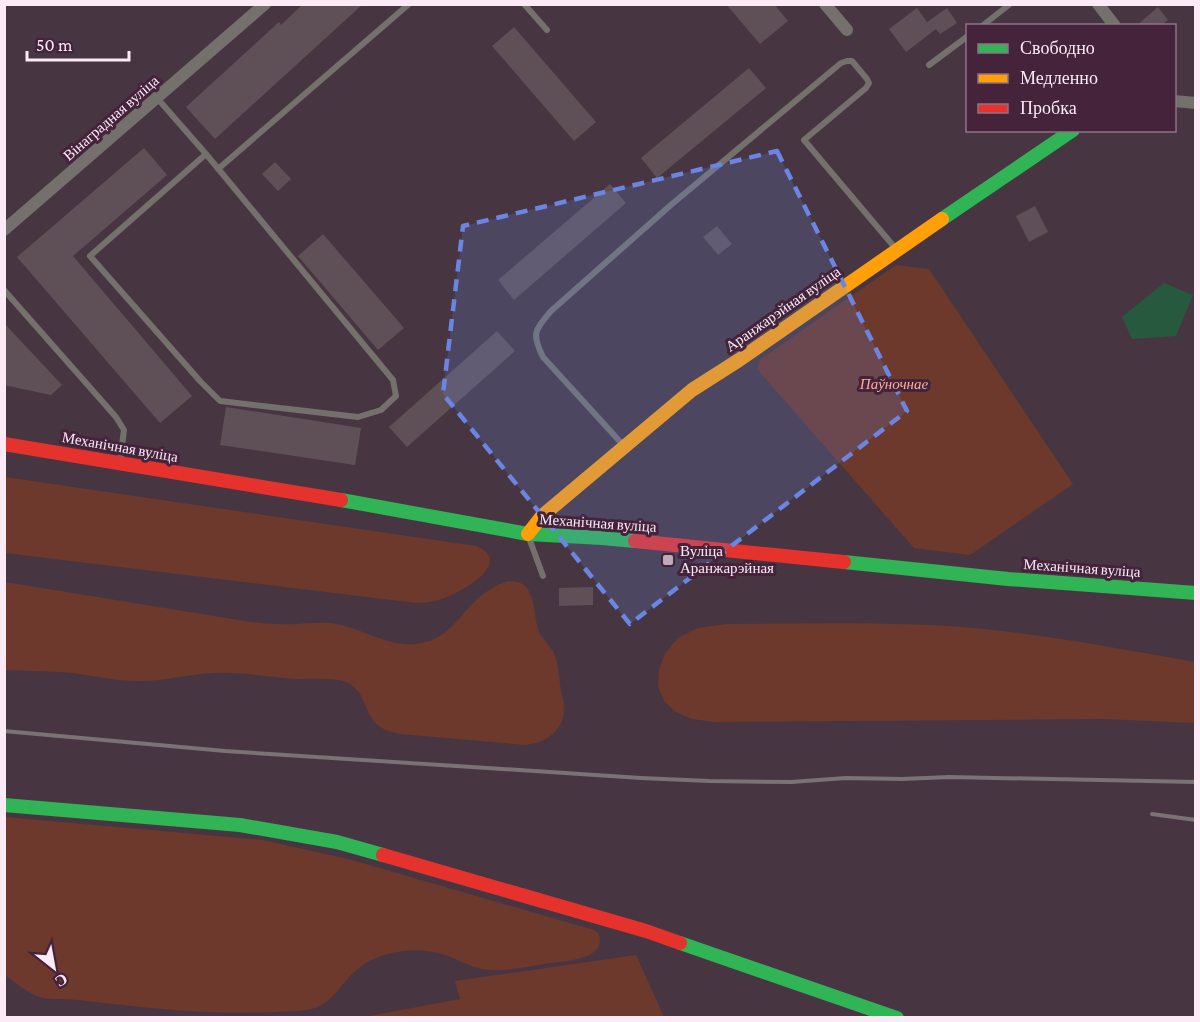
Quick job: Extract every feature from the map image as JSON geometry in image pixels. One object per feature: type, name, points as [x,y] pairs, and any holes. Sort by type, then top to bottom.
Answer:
[{"type":"street","name":"Вінаградная вуліца","points":[[4,230],[265,4]]},
{"type":"street","points":[[825,4],[847,30]]},
{"type":"street","points":[[1098,4],[1113,24]]},
{"type":"street","points":[[1176,101],[1196,103]]},
{"type":"street","name":"Аранжарэйная вуліца","points":[[528,534],[542,516],[692,390],[1070,132]]},
{"type":"street","name":"Механічная вуліца","points":[[4,444],[347,501],[528,534],[602,538],[1008,579],[1196,593]]},
{"type":"street","points":[[4,805],[240,825],[337,842],[646,931],[897,1017]]},
{"type":"lane","points":[[218,169],[409,4]]},
{"type":"lane","points":[[524,4],[547,30]]},
{"type":"lane","points":[[985,24],[1010,4]]},
{"type":"lane","points":[[929,65],[966,37]]},
{"type":"lane","points":[[625,448],[543,357],[536,343],[538,327],[551,311],[672,204],[847,60],[852,61],[869,83],[804,140],[897,250]]},
{"type":"lane","points":[[157,98],[206,154],[393,380],[396,396],[381,410],[358,417],[220,401],[90,256],[206,154]]},
{"type":"lane","points":[[4,290],[116,417],[124,430],[119,464]]},
{"type":"lane","points":[[528,534],[543,576]]},
{"type":"highlighted area","points":[[777,151],[907,411],[630,624],[443,394],[463,226]]},
{"type":"green space","name":"Паўночнае","points":[[896,265],[929,269],[1073,484],[970,555],[914,548],[757,369],[760,360]]},
{"type":"green space","points":[[5,477],[476,546],[487,553],[490,561],[480,578],[458,592],[439,600],[416,603],[5,553]]},
{"type":"green space","points":[[508,581],[523,584],[529,591],[540,634],[555,657],[564,704],[558,729],[541,741],[526,745],[400,734],[386,730],[374,721],[357,690],[338,680],[225,673],[133,681],[73,673],[5,670],[5,582],[251,622],[330,623],[343,625],[393,642],[418,644],[439,637],[451,628],[479,597]]},
{"type":"green space","points":[[727,624],[881,624],[974,628],[1057,638],[1195,662],[1195,723],[1105,719],[715,722],[692,719],[676,712],[664,701],[658,686],[659,670],[665,653],[678,638],[698,628]]},
{"type":"green space","points":[[5,817],[262,840],[352,860],[594,930],[600,940],[598,947],[588,956],[506,970],[479,968],[430,951],[409,950],[390,953],[363,965],[331,998],[321,1005],[300,1011],[201,1012],[43,998],[29,992],[5,975]]},
{"type":"green space","points":[[636,955],[664,1017],[364,1017],[460,999],[455,981]]},
{"type":"shaded area","points":[[1164,283],[1193,295],[1176,336],[1132,339],[1122,317]]},
{"type":"building","points":[[303,4],[363,4],[215,139],[186,107],[279,22],[281,25]]},
{"type":"building","points":[[726,4],[774,4],[788,21],[760,44]]},
{"type":"building","points":[[1158,7],[1168,20],[1163,24],[1138,24]]},
{"type":"building","points":[[917,8],[927,22],[947,8],[957,23],[940,34],[936,29],[906,52],[889,29]]},
{"type":"building","points":[[514,27],[596,122],[574,141],[492,46]]},
{"type":"building","points":[[749,68],[766,88],[657,178],[641,158]]},
{"type":"building","points":[[144,148],[167,175],[73,256],[192,396],[160,423],[17,257]]},
{"type":"building","points":[[275,162],[291,179],[278,191],[262,174]]},
{"type":"building","points":[[610,184],[626,203],[514,300],[498,280]]},
{"type":"building","points":[[1035,206],[1048,232],[1029,242],[1016,216]]},
{"type":"building","points":[[717,226],[732,244],[718,255],[703,237]]},
{"type":"building","points":[[323,234],[404,328],[378,350],[298,256]]},
{"type":"building","points":[[4,323],[62,385],[51,395],[4,385]]},
{"type":"building","points":[[497,331],[515,351],[407,447],[389,427]]},
{"type":"building","points":[[226,407],[361,428],[355,465],[220,445]]},
{"type":"building","points":[[593,587],[593,605],[559,606],[559,588]]},
{"type":"railway","points":[[4,731],[225,751],[709,781],[791,782],[846,778],[949,777],[1196,782]]},
{"type":"railway","points":[[1152,814],[1196,820]]},
{"type":"traffic: fast","points":[[942,219],[1070,132]]},
{"type":"traffic: fast","points":[[341,500],[528,534],[635,541]]},
{"type":"traffic: fast","points":[[844,562],[1008,579],[1196,593]]},
{"type":"traffic: fast","points":[[4,805],[240,825],[337,842],[383,855]]},
{"type":"traffic: fast","points":[[680,943],[897,1018]]},
{"type":"traffic: slow","points":[[528,534],[542,516],[692,390],[942,219]]},
{"type":"traffic: jam","points":[[4,444],[341,500]]},
{"type":"traffic: jam","points":[[635,541],[844,562]]},
{"type":"traffic: jam","points":[[383,855],[646,931],[680,943]]},
{"type":"place","name":"Вуліца Аранжарэйная","points":[[668,560]]}]
